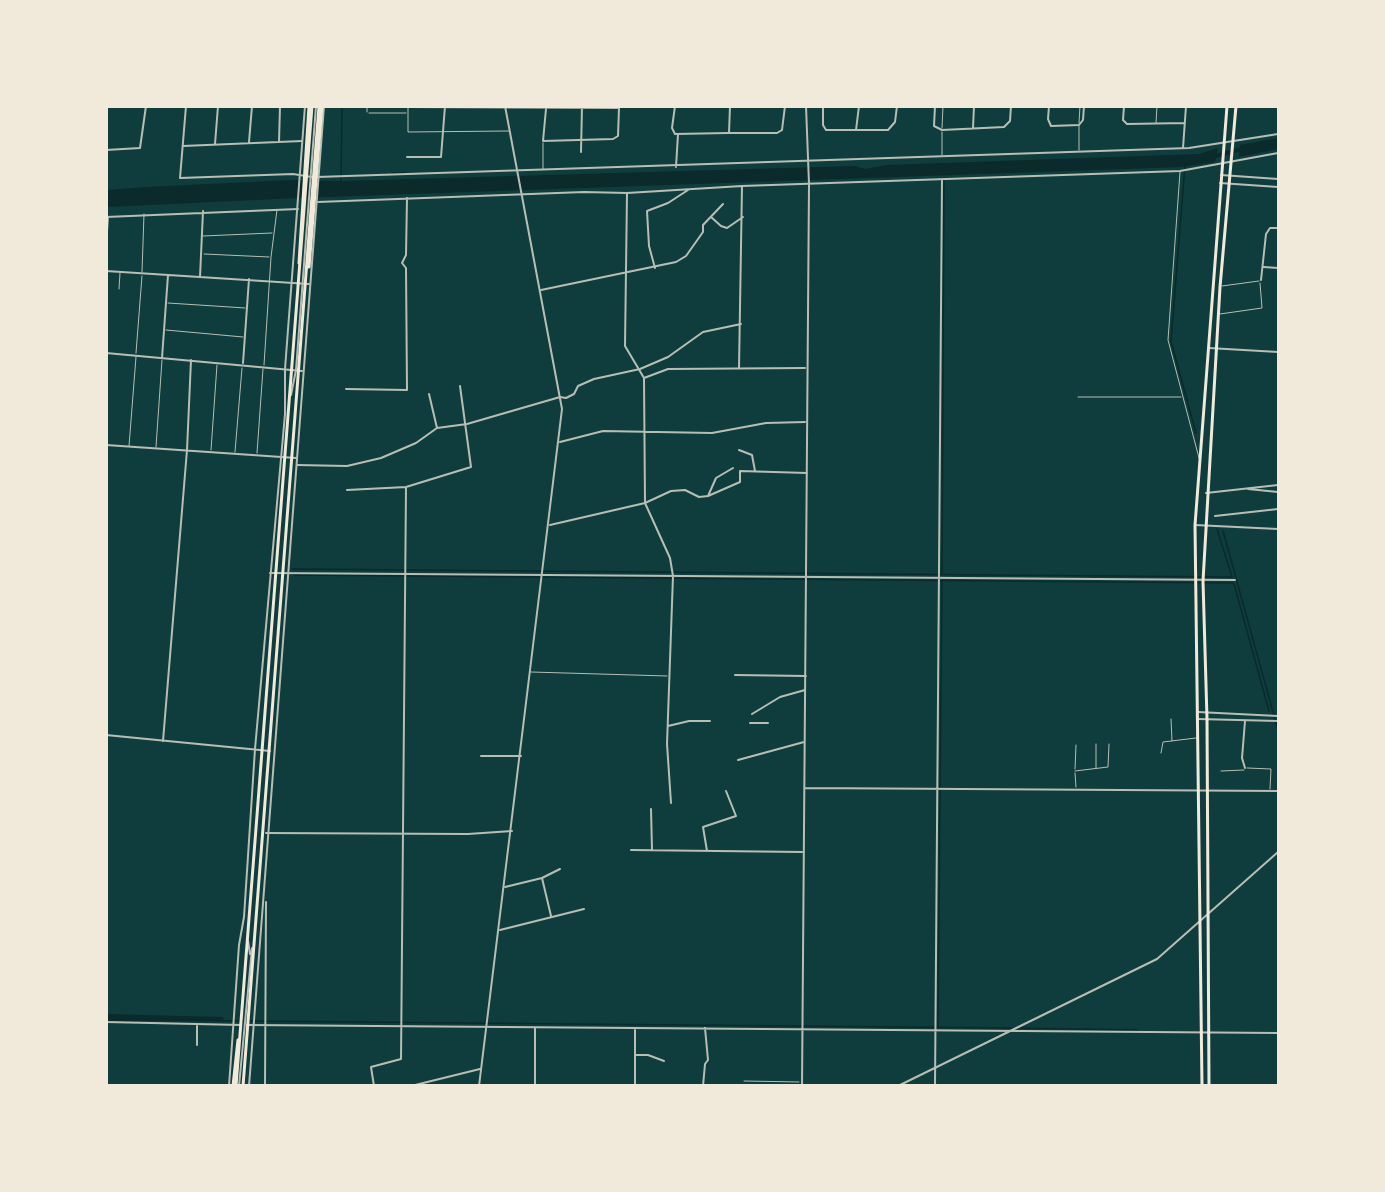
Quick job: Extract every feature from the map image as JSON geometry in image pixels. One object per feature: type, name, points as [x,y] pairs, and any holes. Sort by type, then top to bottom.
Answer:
[{"type":"main road","points":[[239,1086],[244,1072],[307,274],[311,254],[315,106]]},
{"type":"main road","points":[[239,1086],[241,1033],[315,106]]},
{"type":"main road","points":[[1202,1086],[1195,525],[1227,106]]},
{"type":"main road","points":[[1209,1086],[1207,719],[1203,581],[1206,493],[1218,314],[1228,176],[1236,106]]},
{"type":"street","points":[[106,114],[108,106]]},
{"type":"street","points":[[106,150],[140,148],[146,106]]},
{"type":"street","points":[[186,106],[180,178],[298,176],[319,178],[518,173],[1183,148],[1223,145],[1233,141],[1278,134]]},
{"type":"street","points":[[215,144],[218,106]]},
{"type":"street","points":[[249,143],[252,106]]},
{"type":"street","points":[[279,142],[280,106]]},
{"type":"street","points":[[239,1086],[234,1026],[255,749],[285,414],[285,369],[298,209],[298,176],[302,141],[315,106]]},
{"type":"street","points":[[285,414],[296,370],[315,106]]},
{"type":"street","points":[[239,1086],[252,1025],[302,371],[318,202],[315,106]]},
{"type":"street","points":[[675,106],[672,128],[678,134],[777,133],[782,130],[785,106]]},
{"type":"street","points":[[729,133],[730,106]]},
{"type":"street","points":[[802,1084],[807,473],[805,422],[809,184],[806,106]]},
{"type":"street","points":[[823,106],[823,124],[826,130],[888,130],[896,122],[897,106]]},
{"type":"street","points":[[856,130],[859,106]]},
{"type":"street","points":[[935,106],[934,126],[942,129],[1007,126],[1011,106]]},
{"type":"street","points":[[973,128],[974,106]]},
{"type":"street","points":[[1049,106],[1048,119],[1051,126],[1079,125],[1083,120],[1084,106]]},
{"type":"street","points":[[1124,106],[1123,120],[1127,124],[1185,123]]},
{"type":"street","points":[[1183,148],[1186,106]]},
{"type":"street","points":[[408,107],[546,107],[582,107],[619,107],[618,136],[613,139],[543,141],[546,107]]},
{"type":"street","points":[[407,157],[441,157],[445,107]]},
{"type":"street","points":[[479,1086],[550,525],[562,409],[524,195],[505,107]]},
{"type":"street","points":[[581,153],[582,107]]},
{"type":"street","points":[[676,167],[678,134]]},
{"type":"street","points":[[183,146],[302,141]]},
{"type":"street","points":[[318,202],[584,192],[627,193],[742,186],[1180,171],[1278,153]]},
{"type":"street","points":[[1221,175],[1278,179]]},
{"type":"street","points":[[935,1086],[942,180]]},
{"type":"street","points":[[1220,183],[1278,187]]},
{"type":"street","points":[[739,368],[742,186]]},
{"type":"street","points":[[655,268],[649,246],[647,211],[668,203],[690,189]]},
{"type":"street","points":[[627,193],[625,346],[644,378],[645,503],[670,558],[673,576],[668,726],[671,803]]},
{"type":"street","points":[[346,389],[407,390],[406,268],[402,263],[406,255],[406,198]]},
{"type":"street","points":[[541,290],[655,268],[686,256],[703,232],[703,225],[723,204]]},
{"type":"street","points":[[106,246],[107,217],[203,211],[317,209]]},
{"type":"street","points":[[200,277],[203,211]]},
{"type":"street","points":[[711,217],[720,226],[727,228],[743,217]]},
{"type":"street","points":[[1261,280],[1266,234],[1270,228],[1278,228]]},
{"type":"street","points":[[1264,267],[1278,268]]},
{"type":"street","points":[[106,271],[309,284]]},
{"type":"street","points":[[162,358],[168,275]]},
{"type":"street","points":[[243,365],[249,279]]},
{"type":"street","points":[[296,465],[347,466],[381,458],[416,443],[437,428],[467,424],[560,397],[566,398],[574,394],[578,386],[594,379],[640,369],[668,357],[703,332],[741,324]]},
{"type":"street","points":[[1208,348],[1278,352]]},
{"type":"street","points":[[106,353],[302,371]]},
{"type":"street","points":[[163,741],[191,360]]},
{"type":"street","points":[[644,378],[668,369],[806,368]]},
{"type":"street","points":[[294,382],[300,415]]},
{"type":"street","points":[[347,490],[406,487],[471,466],[460,386]]},
{"type":"street","points":[[429,394],[437,428]]},
{"type":"street","points":[[560,442],[603,431],[645,434],[712,434],[766,423],[805,422]]},
{"type":"street","points":[[106,445],[256,453],[296,458]]},
{"type":"street","points":[[739,450],[752,455],[755,471]]},
{"type":"street","points":[[708,496],[716,478],[733,468]]},
{"type":"street","points":[[550,525],[645,503],[680,490],[699,497],[708,496],[740,482],[740,471],[807,473]]},
{"type":"street","points":[[1206,493],[1278,484]]},
{"type":"street","points":[[374,1086],[371,1067],[401,1059],[406,487]]},
{"type":"street","points":[[1246,488],[1278,492]]},
{"type":"street","points":[[1215,516],[1278,510]]},
{"type":"street","points":[[1195,525],[1278,529]]},
{"type":"street","points":[[270,573],[1235,580]]},
{"type":"street","points":[[735,675],[806,676]]},
{"type":"street","points":[[752,714],[780,697],[805,690]]},
{"type":"street","points":[[1198,712],[1278,716]]},
{"type":"street","points":[[1198,719],[1278,721]]},
{"type":"street","points":[[1245,720],[1242,758],[1245,768]]},
{"type":"street","points":[[668,726],[689,721],[710,722]]},
{"type":"street","points":[[750,723],[768,723]]},
{"type":"street","points":[[106,735],[272,752]]},
{"type":"street","points":[[738,760],[805,742]]},
{"type":"street","points":[[481,756],[521,756]]},
{"type":"street","points":[[805,788],[1278,791]]},
{"type":"street","points":[[707,851],[703,827],[736,816],[726,791]]},
{"type":"street","points":[[651,809],[652,850]]},
{"type":"street","points":[[266,832],[402,834],[512,831]]},
{"type":"street","points":[[631,850],[804,852]]},
{"type":"street","points":[[898,1086],[1148,964],[1200,922],[1278,852]]},
{"type":"street","points":[[505,887],[542,879],[560,869]]},
{"type":"street","points":[[542,879],[551,916]]},
{"type":"street","points":[[265,1086],[266,902]]},
{"type":"street","points":[[500,930],[584,909]]},
{"type":"street","points":[[244,917],[250,956]]},
{"type":"street","points":[[239,1086],[250,956],[260,919]]},
{"type":"street","points":[[106,1022],[234,1026],[264,1024],[1278,1033]]},
{"type":"street","points":[[196,1024],[197,1045]]},
{"type":"street","points":[[535,1028],[535,1086]]},
{"type":"street","points":[[635,1028],[635,1086]]},
{"type":"street","points":[[703,1086],[705,1064],[708,1060],[705,1028]]},
{"type":"street","points":[[636,1055],[648,1055],[664,1062]]},
{"type":"street","points":[[411,1086],[480,1069]]},
{"type":"lane","points":[[367,106],[368,113],[408,113]]},
{"type":"lane","points":[[942,157],[943,106]]},
{"type":"lane","points":[[1079,152],[1080,106]]},
{"type":"lane","points":[[1156,124],[1157,106]]},
{"type":"lane","points":[[408,107],[408,132],[510,131]]},
{"type":"lane","points":[[543,141],[543,171]]},
{"type":"lane","points":[[1180,171],[1168,340],[1199,460]]},
{"type":"lane","points":[[256,453],[271,257],[277,209]]},
{"type":"lane","points":[[129,446],[144,214]]},
{"type":"lane","points":[[203,236],[274,233]]},
{"type":"lane","points":[[202,254],[271,257]]},
{"type":"lane","points":[[119,290],[120,271]]},
{"type":"lane","points":[[1218,314],[1262,308],[1261,280],[1220,286]]},
{"type":"lane","points":[[165,303],[247,308]]},
{"type":"lane","points":[[163,330],[245,337]]},
{"type":"lane","points":[[156,447],[162,358]]},
{"type":"lane","points":[[212,450],[218,363]]},
{"type":"lane","points":[[236,452],[243,365]]},
{"type":"lane","points":[[1078,397],[1183,397]]},
{"type":"lane","points":[[531,672],[671,676]]},
{"type":"lane","points":[[1171,719],[1172,741]]},
{"type":"lane","points":[[1161,753],[1163,742],[1198,738]]},
{"type":"lane","points":[[1096,744],[1096,770]]},
{"type":"lane","points":[[1076,771],[1108,767],[1109,744]]},
{"type":"lane","points":[[1076,745],[1076,789]]},
{"type":"lane","points":[[1221,771],[1243,771],[1245,768],[1271,769],[1270,791]]},
{"type":"lane","points":[[744,1080],[802,1084]]},
{"type":"water","points":[[1278,138],[1278,149],[1239,157],[1240,145]]},
{"type":"water","points":[[1218,148],[1215,162],[1181,167],[298,198],[107,207],[107,190],[145,187],[292,180],[343,181],[855,166],[865,169],[887,165],[1199,154]]},
{"type":"water","points":[[107,1014],[223,1017],[224,1021],[107,1020]]},
{"type":"waterway","points":[[341,181],[342,106]]},
{"type":"waterway","points":[[1212,157],[1242,149]]},
{"type":"waterway","points":[[1185,165],[1171,341],[1196,433]]},
{"type":"waterway","points":[[392,173],[406,173]]},
{"type":"waterway","points":[[942,573],[944,179]]},
{"type":"waterway","points":[[1217,529],[1232,577]]},
{"type":"waterway","points":[[1223,531],[1278,730]]},
{"type":"waterway","points":[[292,569],[1232,577]]},
{"type":"waterway","points":[[294,575],[1233,583]]},
{"type":"waterway","points":[[938,1026],[942,581]]},
{"type":"waterway","points":[[1234,584],[1269,711]]},
{"type":"waterway","points":[[106,1020],[245,1021]]},
{"type":"waterway","points":[[250,1021],[1013,1028]]},
{"type":"waterway","points":[[1018,1028],[1137,1030]]}]
